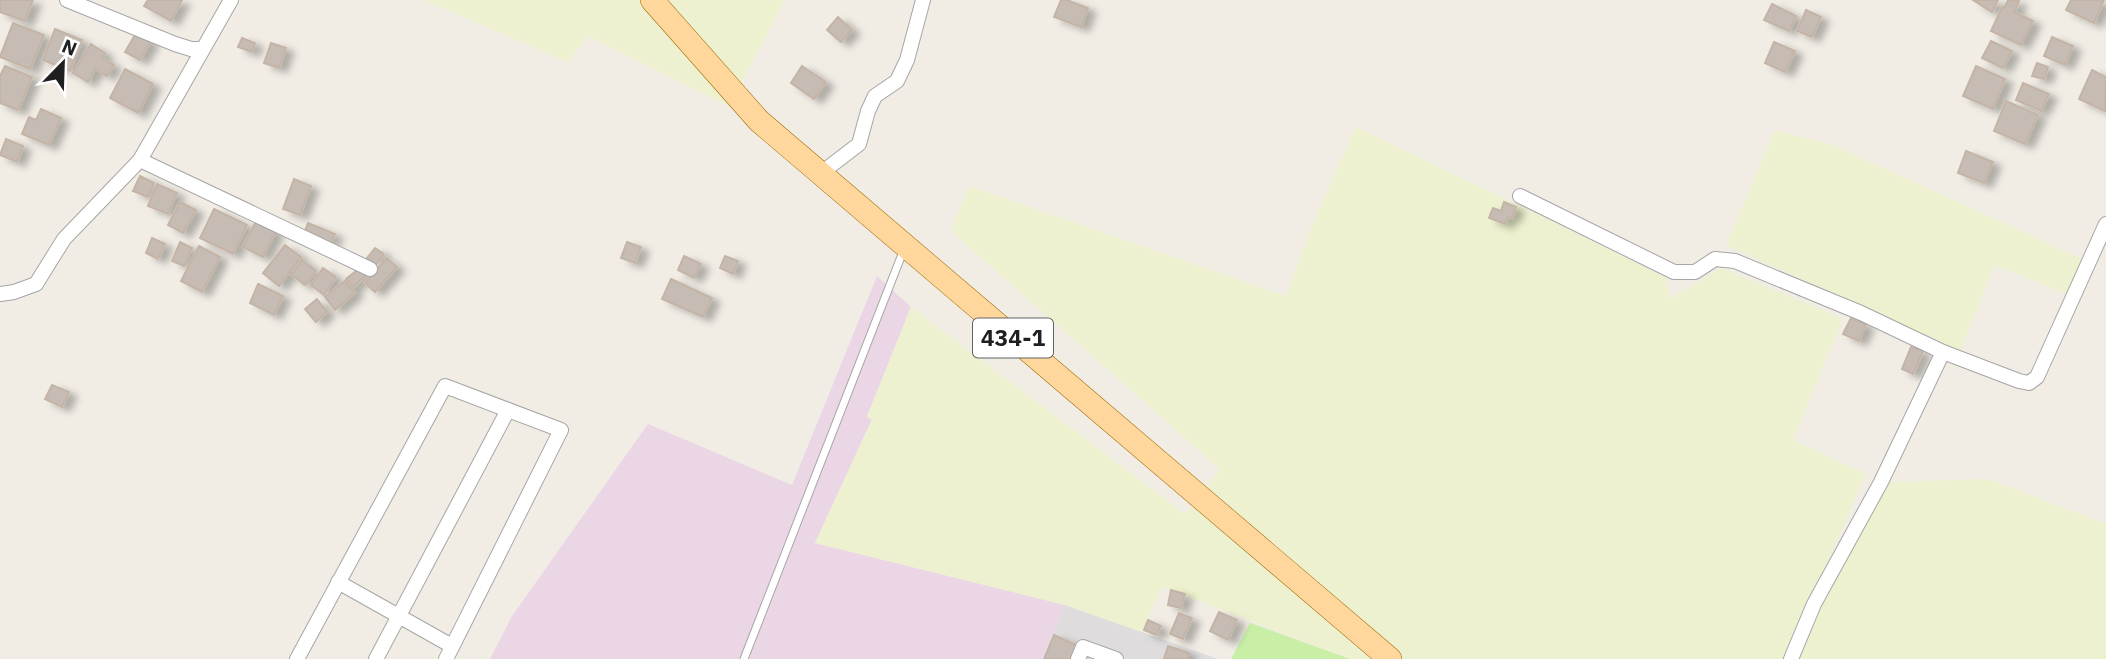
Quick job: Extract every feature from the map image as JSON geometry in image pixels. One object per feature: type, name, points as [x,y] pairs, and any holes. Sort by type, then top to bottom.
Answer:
[{"type":"main road","name":"434-1","points":[[652,0],[758,121],[1390,659]]},
{"type":"street","points":[[67,0],[175,44],[201,49]]},
{"type":"street","points":[[0,294],[36,284],[64,239],[139,160],[231,0]]},
{"type":"street","points":[[820,174],[859,144],[875,96],[897,81],[907,60],[923,0]]},
{"type":"street","points":[[139,160],[370,269]]},
{"type":"street","points":[[1520,196],[1674,272],[1695,272],[1715,259],[1735,261],[1861,313],[1943,352],[2029,383],[2037,377],[2106,224]]},
{"type":"street","points":[[1791,659],[1814,604],[1881,481],[1943,352]]},
{"type":"street","points":[[297,659],[338,582],[445,386],[561,430],[449,653],[399,618],[338,582]]},
{"type":"street","points":[[376,659],[508,410]]},
{"type":"street","points":[[1078,659],[1083,647],[1116,659]]},
{"type":"lane","points":[[744,659],[905,246]]},
{"type":"shaded area","points":[[877,276],[911,307],[867,416],[872,419],[815,543],[1065,605],[1042,659],[490,659],[512,616],[648,424],[792,485]]},
{"type":"shaded area","points":[[1065,605],[1218,659],[1042,659]]},
{"type":"green space","points":[[424,0],[785,0],[729,106],[588,36],[568,62]]},
{"type":"green space","points":[[1356,127],[1666,277],[1670,299],[1721,268],[1843,319],[1793,440],[1866,474],[1785,659],[1350,659],[1162,587],[1142,632],[1065,605],[815,543],[872,420],[867,417],[911,307],[1185,514],[1220,469],[951,231],[969,186],[1286,296],[1311,228]]},
{"type":"green space","points":[[1775,130],[1833,145],[2084,260],[2069,295],[1995,265],[1961,351],[1726,245]]},
{"type":"green space","points":[[1875,479],[1891,482],[1988,479],[2106,524],[2106,659],[1800,659]]},
{"type":"green space","points":[[1251,623],[1350,659],[1231,659]]},
{"type":"building","points":[[0,0],[33,0],[25,21],[0,12]]},
{"type":"building","points":[[148,0],[182,0],[171,21],[144,6]]},
{"type":"building","points":[[1061,0],[1088,8],[1081,27],[1054,17]]},
{"type":"building","points":[[1973,0],[1998,0],[1992,12]]},
{"type":"building","points":[[2008,0],[2019,1],[2014,12],[2033,21],[2021,45],[1991,31]]},
{"type":"building","points":[[2071,0],[2104,0],[2094,23],[2066,10]]},
{"type":"building","points":[[1772,4],[1796,16],[1789,31],[1764,20]]},
{"type":"building","points":[[1806,10],[1821,17],[1812,37],[1797,31]]},
{"type":"building","points":[[838,17],[852,30],[841,42],[827,30]]},
{"type":"building","points":[[13,23],[44,35],[30,69],[0,57]]},
{"type":"building","points":[[55,29],[82,40],[70,71],[43,60]]},
{"type":"building","points":[[136,33],[151,41],[140,60],[125,52]]},
{"type":"building","points":[[2052,37],[2073,46],[2065,65],[2044,56]]},
{"type":"building","points":[[242,38],[255,43],[252,52],[238,47]]},
{"type":"building","points":[[1991,41],[2012,51],[2003,68],[1982,58]]},
{"type":"building","points":[[1774,42],[1795,51],[1785,72],[1765,63]]},
{"type":"building","points":[[271,43],[286,48],[279,68],[264,63]]},
{"type":"building","points":[[91,44],[105,53],[102,58],[114,65],[107,76],[95,69],[88,82],[73,73]]},
{"type":"building","points":[[2037,63],[2048,67],[2044,79],[2032,76]]},
{"type":"building","points":[[5,66],[32,77],[18,110],[0,103],[0,76]]},
{"type":"building","points":[[802,66],[826,82],[814,99],[791,83]]},
{"type":"building","points":[[1976,66],[2005,79],[1993,109],[1963,96]]},
{"type":"building","points":[[125,69],[153,84],[138,113],[110,98]]},
{"type":"building","points":[[2092,70],[2106,77],[2105,111],[2079,99]]},
{"type":"building","points":[[2023,83],[2049,94],[2041,111],[2016,100]]},
{"type":"building","points":[[2006,101],[2038,115],[2025,144],[1994,131]]},
{"type":"building","points":[[41,109],[61,118],[49,145],[22,134],[29,117],[36,120]]},
{"type":"building","points":[[6,139],[23,146],[17,162],[0,155]]},
{"type":"building","points":[[1966,151],[1993,162],[1984,183],[1958,173]]},
{"type":"building","points":[[140,176],[154,183],[148,197],[133,191]]},
{"type":"building","points":[[294,179],[311,186],[300,215],[283,209]]},
{"type":"building","points":[[157,184],[177,193],[168,214],[148,206]]},
{"type":"building","points":[[180,202],[196,210],[183,233],[168,225]]},
{"type":"building","points":[[1504,202],[1516,207],[1512,218],[1508,217],[1505,224],[1489,218],[1493,208],[1501,211]]},
{"type":"building","points":[[214,209],[247,225],[233,254],[200,238]]},
{"type":"building","points":[[256,221],[276,231],[263,257],[243,247]]},
{"type":"building","points":[[308,223],[335,234],[331,243],[304,233]]},
{"type":"building","points":[[152,238],[165,244],[158,259],[146,253]]},
{"type":"building","points":[[180,242],[192,248],[184,266],[172,261]]},
{"type":"building","points":[[627,242],[641,247],[635,263],[621,258]]},
{"type":"building","points":[[285,245],[301,257],[279,286],[263,273]]},
{"type":"building","points":[[199,246],[220,257],[202,292],[181,281]]},
{"type":"building","points":[[375,248],[384,254],[376,265],[367,258]]},
{"type":"building","points":[[684,256],[701,264],[694,278],[678,270]]},
{"type":"building","points":[[725,256],[738,261],[733,274],[720,268]]},
{"type":"building","points":[[387,258],[397,267],[375,292],[365,283]]},
{"type":"building","points":[[302,260],[316,271],[305,285],[292,275]]},
{"type":"building","points":[[361,267],[367,275],[353,287],[346,279]]},
{"type":"building","points":[[323,268],[336,277],[324,295],[311,285]]},
{"type":"building","points":[[671,279],[712,298],[703,317],[662,299]]},
{"type":"building","points":[[345,281],[355,293],[335,310],[325,297]]},
{"type":"building","points":[[258,284],[283,296],[274,315],[250,303]]},
{"type":"building","points":[[317,299],[327,312],[316,322],[305,309]]},
{"type":"building","points":[[1851,318],[1866,324],[1859,341],[1843,334]]},
{"type":"building","points":[[1911,347],[1923,351],[1913,374],[1902,369]]},
{"type":"building","points":[[52,385],[69,392],[62,407],[45,399]]},
{"type":"building","points":[[1171,590],[1185,594],[1181,608],[1168,605]]},
{"type":"building","points":[[1219,612],[1237,620],[1228,640],[1210,631]]},
{"type":"building","points":[[1179,613],[1192,618],[1183,639],[1170,634]]},
{"type":"building","points":[[1148,620],[1161,626],[1156,635],[1144,630]]},
{"type":"building","points":[[1054,635],[1078,646],[1073,659],[1044,659]]},
{"type":"building","points":[[1168,646],[1189,653],[1187,659],[1164,659]]}]
